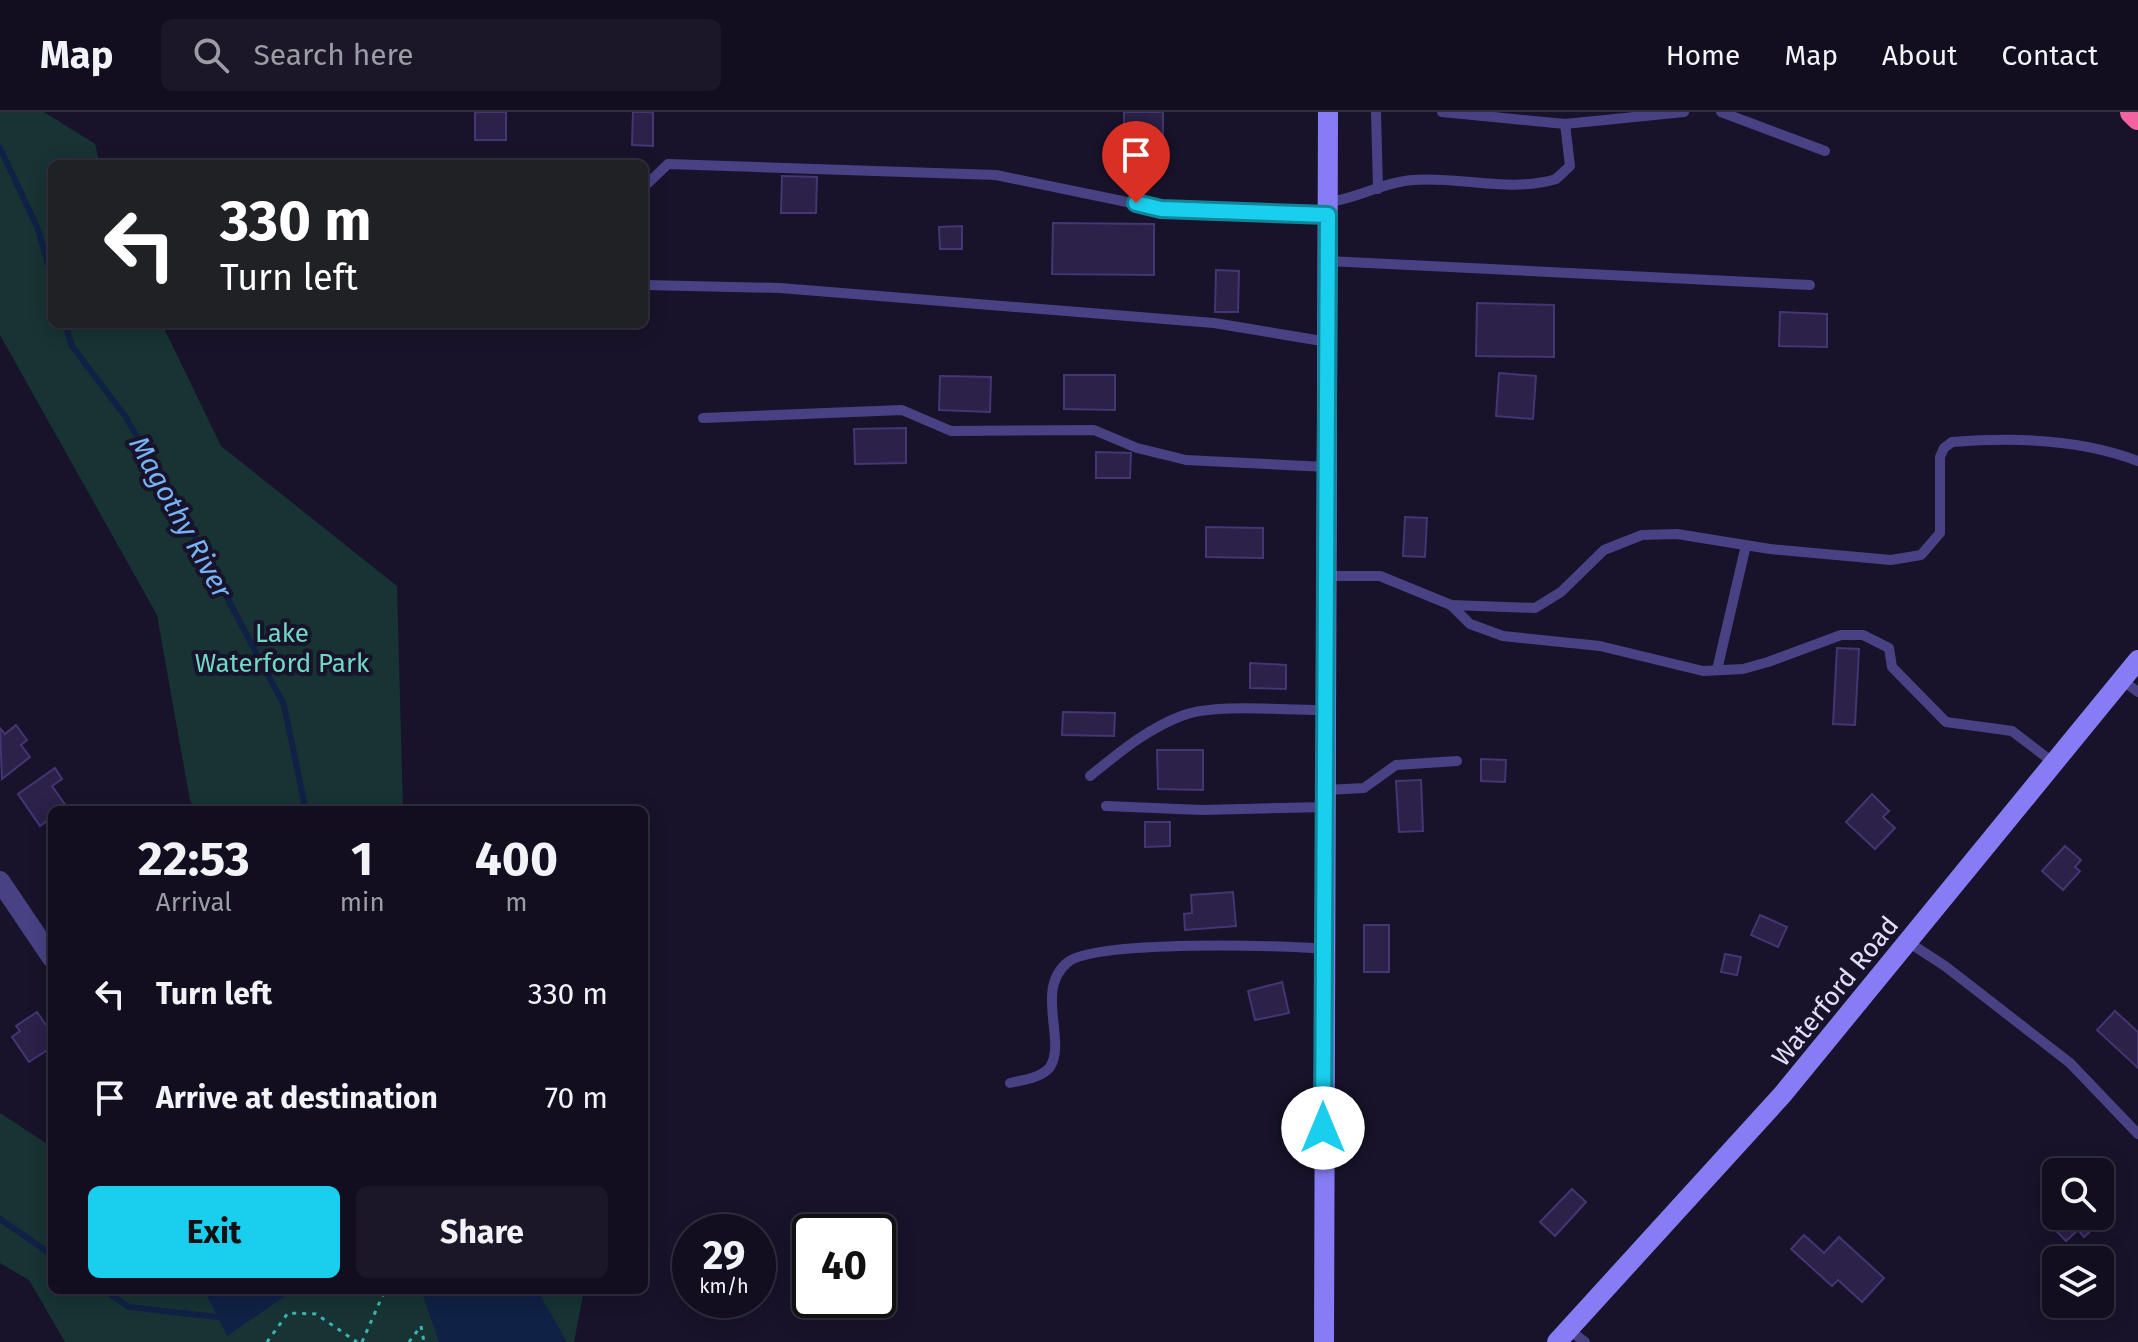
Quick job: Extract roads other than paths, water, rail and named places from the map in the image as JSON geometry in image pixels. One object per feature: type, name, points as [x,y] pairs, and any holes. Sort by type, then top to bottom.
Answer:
[{"type":"highway","points":[[2132,112],[2138,118]]},
{"type":"street","points":[[1324,1342],[1328,112]]},
{"type":"street","name":"Waterford Road","points":[[1563,1336],[1783,1094],[2054,763],[2130,686],[2138,660]]},
{"type":"street","points":[[0,881],[48,952]]},
{"type":"lane","points":[[1376,112],[1378,189]]},
{"type":"lane","points":[[1442,112],[1565,124],[1684,112]]},
{"type":"lane","points":[[1721,112],[1825,151]]},
{"type":"lane","points":[[648,183],[668,164],[996,175],[1161,209],[1328,209],[1378,189],[1412,180],[1498,184],[1556,179],[1570,166],[1565,124]]},
{"type":"lane","points":[[1328,261],[1810,285]]},
{"type":"lane","points":[[648,285],[780,288],[1198,321],[1328,342]]},
{"type":"lane","points":[[703,418],[902,410],[951,431],[1094,430],[1137,448],[1186,460],[1327,467]]},
{"type":"lane","points":[[1327,576],[1380,576],[1451,605],[1535,608],[1561,592],[1604,550],[1642,535],[1677,534],[1854,559],[1891,560],[1921,555],[1940,533],[1940,457],[1944,448],[1952,442],[2087,446],[2138,461]]},
{"type":"lane","points":[[1717,670],[1746,545]]},
{"type":"lane","points":[[1451,605],[1470,624],[1503,636],[1600,646],[1703,671],[1768,662],[1841,635],[1863,635],[1889,648],[1892,667],[1946,722],[2012,731],[2054,763]]},
{"type":"lane","points":[[1090,776],[1137,738],[1184,715],[1204,711],[1326,710]]},
{"type":"lane","points":[[1106,806],[1202,810],[1326,798],[1364,788],[1396,765],[1457,761]]},
{"type":"lane","points":[[1908,942],[1945,966],[2070,1063],[2138,1134]]},
{"type":"lane","points":[[1010,1083],[1040,1075],[1049,1068],[1053,1057],[1052,990],[1056,976],[1067,963],[1081,955],[1186,948],[1290,946],[1325,949]]},
{"type":"lane","points":[[1563,1336],[1585,1342]]},
{"type":"water","points":[[206,1294],[288,1294],[227,1336]]},
{"type":"water","points":[[422,1294],[539,1294],[567,1342],[439,1342]]},
{"type":"waterway","name":"Magothy River","points":[[0,148],[38,229],[48,264]]},
{"type":"waterway","name":"Magothy River","points":[[66,328],[72,346],[125,416],[189,526],[284,705],[302,806]]},
{"type":"waterway","points":[[0,1219],[48,1252]]},
{"type":"waterway","points":[[110,1294],[129,1307],[217,1317]]},
{"type":"park label","name":"Lake Waterford Park","points":[[282,648]]}]
